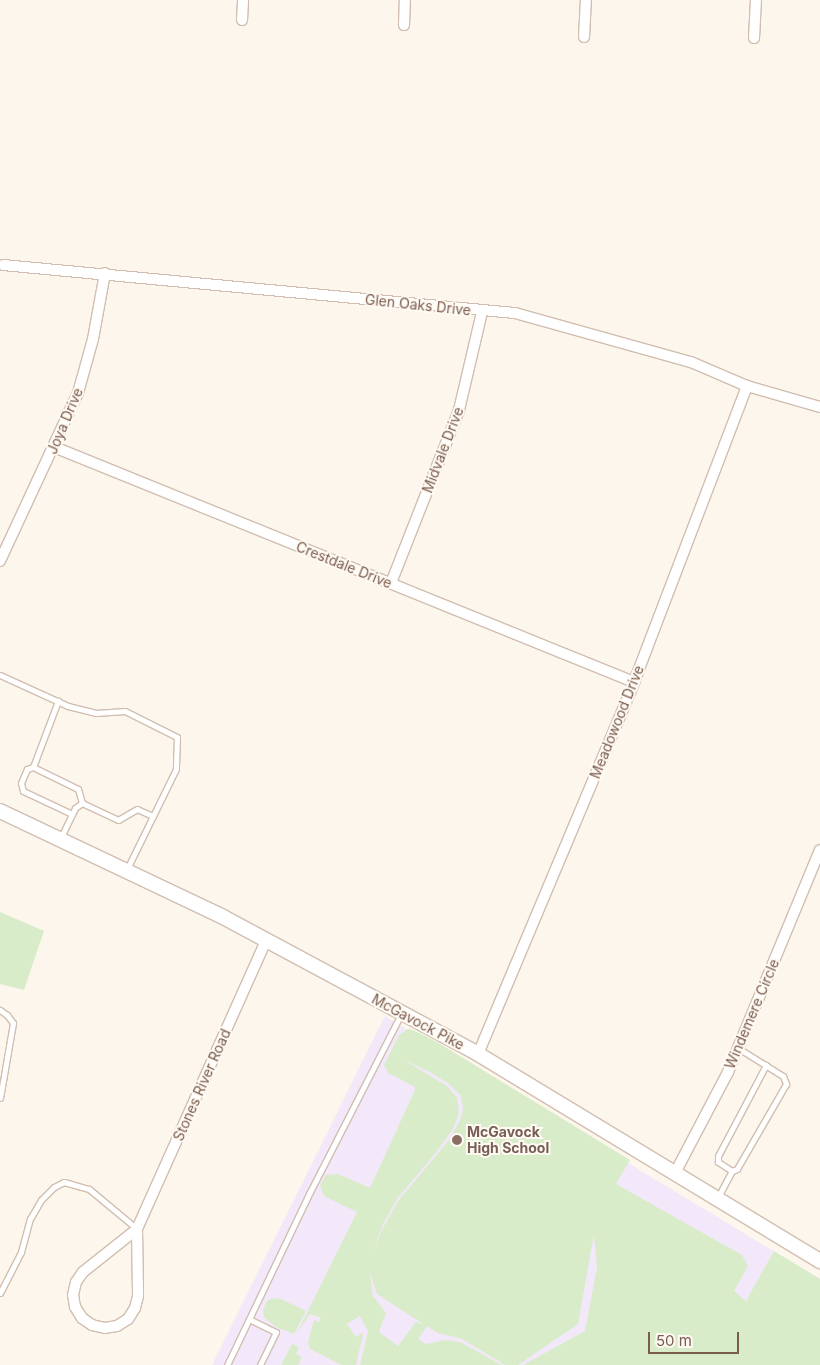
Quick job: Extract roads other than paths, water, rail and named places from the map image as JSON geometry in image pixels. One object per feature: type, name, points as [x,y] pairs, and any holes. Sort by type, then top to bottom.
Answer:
[{"type":"main road","name":"McGavock Pike","points":[[0,811],[223,917],[478,1054],[820,1261]]},
{"type":"street","points":[[242,20],[243,0]]},
{"type":"street","points":[[404,25],[405,0]]},
{"type":"street","points":[[584,37],[586,0]]},
{"type":"street","points":[[754,38],[756,0]]},
{"type":"street","name":"Glen Oaks Drive","points":[[3,264],[105,272],[482,312],[515,313],[596,334],[690,362],[747,386],[820,407]]},
{"type":"street","name":"Joya Drive","points":[[0,561],[78,393],[93,339],[105,272]]},
{"type":"street","name":"Midvale Drive","points":[[390,583],[459,410],[482,312]]},
{"type":"street","name":"Meadowood Drive","points":[[478,1054],[634,682],[747,386]]},
{"type":"street","name":"Crestdale Drive","points":[[54,447],[634,682]]},
{"type":"street","name":"Windemere Circle","points":[[675,1173],[728,1072],[820,850]]},
{"type":"street","name":"Stones River Road","points":[[137,1229],[266,940]]},
{"type":"street","points":[[137,1229],[138,1296],[135,1308],[128,1319],[117,1326],[105,1328],[92,1325],[82,1318],[75,1307],[73,1295],[76,1282],[83,1272],[137,1229]]},
{"type":"lane","points":[[0,675],[58,701],[96,713],[125,711],[177,737],[176,769],[126,871]]},
{"type":"lane","points":[[33,767],[58,701]]},
{"type":"lane","points":[[72,814],[23,791],[21,783],[27,769],[33,767],[78,789],[82,803],[118,820],[137,809],[152,816]]},
{"type":"lane","points":[[60,840],[75,808],[82,803]]},
{"type":"lane","points":[[0,1010],[7,1015],[12,1023],[0,1098]]},
{"type":"lane","points":[[227,1365],[367,1076],[401,1013]]},
{"type":"lane","points":[[717,1200],[732,1171],[737,1169],[786,1084],[783,1076],[738,1048]]},
{"type":"lane","points":[[732,1171],[718,1162],[718,1156],[766,1065]]},
{"type":"lane","points":[[0,1293],[21,1252],[30,1219],[41,1200],[54,1187],[64,1182],[89,1188],[137,1229]]},
{"type":"lane","points":[[249,1319],[276,1332],[260,1365]]},
{"type":"place","name":"McGavock High School","points":[[457,1140]]}]
